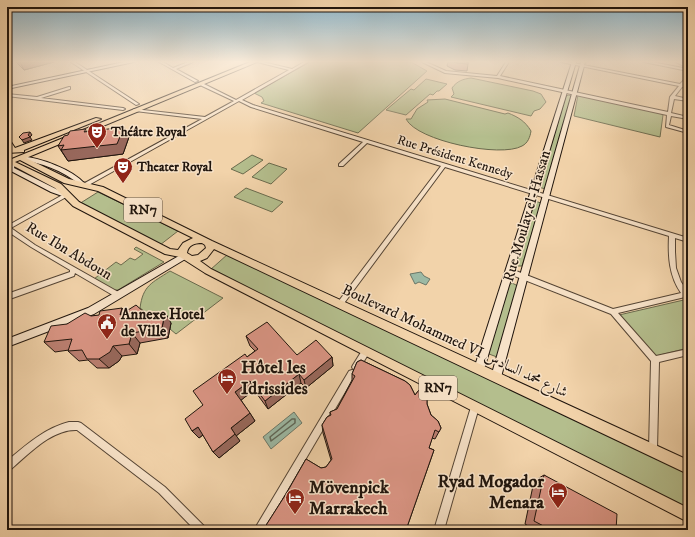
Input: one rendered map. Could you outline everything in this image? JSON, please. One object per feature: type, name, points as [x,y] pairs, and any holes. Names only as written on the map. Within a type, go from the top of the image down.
[{"type":"main road","points":[[10,163],[136,107],[186,87]]},
{"type":"main road","points":[[12,150],[48,140],[123,109],[136,107]]},
{"type":"main road","points":[[7,140],[12,150]]},
{"type":"main road","points":[[12,150],[22,152],[21,157]]},
{"type":"main road","name":"Boulevard Mohammed VI شارع محمد السادس","points":[[21,157],[67,181],[100,189],[206,242],[688,467]]},
{"type":"main road","name":"RN7","points":[[10,163],[58,186],[76,204],[160,248],[170,253],[185,256],[208,271],[688,515]]},
{"type":"main road","points":[[194,240],[206,242],[210,248],[205,255],[198,258],[185,256],[182,250],[187,244],[194,240]]},
{"type":"street","points":[[108,87],[136,107],[205,118]]},
{"type":"street","name":"Rue Président Kennedy","points":[[209,87],[237,101],[688,240]]},
{"type":"street","points":[[84,184],[262,87]]},
{"type":"street","points":[[548,87],[688,118]]},
{"type":"street","name":"Rue Moulay el-Hassan","points":[[479,369],[567,87]]},
{"type":"street","name":"Rue Moulay el-Hassan","points":[[496,377],[577,87]]},
{"type":"street","points":[[679,87],[672,97],[667,126],[688,132]]},
{"type":"street","points":[[36,99],[69,88]]},
{"type":"street","points":[[7,95],[123,109]]},
{"type":"street","points":[[672,97],[688,100]]},
{"type":"street","points":[[341,165],[366,141]]},
{"type":"street","points":[[340,304],[444,165]]},
{"type":"street","points":[[7,228],[66,195]]},
{"type":"street","name":"Rue Ibn Abdoun","points":[[7,228],[118,295]]},
{"type":"street","points":[[613,312],[687,295],[677,282],[673,269],[672,235]]},
{"type":"street","points":[[7,343],[85,313],[185,256]]},
{"type":"street","points":[[7,297],[72,274],[74,269]]},
{"type":"street","points":[[509,271],[613,312],[655,360],[653,450]]},
{"type":"street","points":[[259,530],[366,351]]},
{"type":"street","points":[[655,360],[688,352]]},
{"type":"street","points":[[439,530],[475,407]]},
{"type":"street","points":[[7,467],[53,431],[65,425],[78,426],[162,490],[202,530]]},
{"type":"green space","points":[[265,87],[409,87],[358,133],[261,103],[264,101],[262,97],[254,93]]},
{"type":"green space","points":[[417,87],[444,87],[433,95],[430,94],[406,115],[386,110],[411,89],[414,90]]},
{"type":"green space","points":[[514,87],[541,94],[546,102],[540,109],[534,111],[531,116],[451,97],[454,94],[452,88]]},
{"type":"green space","points":[[569,95],[572,97],[546,189],[538,187],[566,96]]},
{"type":"green space","points":[[578,95],[658,112],[663,115],[660,137],[574,116]]},
{"type":"green space","points":[[445,99],[505,114],[508,113],[515,116],[524,122],[531,131],[528,140],[522,146],[511,149],[479,149],[442,140],[426,134],[413,127],[406,119],[411,119],[417,109],[428,102],[427,100]]},
{"type":"green space","points":[[252,155],[263,160],[243,174],[231,169]]},
{"type":"green space","points":[[269,163],[287,169],[271,184],[252,177]]},
{"type":"green space","points":[[246,188],[283,202],[272,212],[234,197]]},
{"type":"green space","points":[[98,192],[178,231],[160,245],[79,204]]},
{"type":"green space","points":[[535,201],[541,203],[522,266],[518,266],[515,264]]},
{"type":"green space","points":[[136,247],[164,262],[118,290],[114,290],[94,279],[116,262],[121,265],[130,258],[135,260],[143,254],[134,249]]},
{"type":"green space","points":[[228,254],[688,473],[688,510],[210,270]]},
{"type":"green space","points":[[170,271],[223,298],[176,334],[170,329],[171,323],[161,323],[140,308],[143,294],[149,285]]},
{"type":"green space","points":[[512,283],[518,286],[497,357],[489,354],[488,350],[508,286]]},
{"type":"green space","points":[[688,299],[688,348],[656,356],[619,315]]},
{"type":"water","points":[[421,272],[424,276],[430,279],[426,285],[419,282],[415,284],[410,274]]},
{"type":"water","points":[[294,412],[302,423],[271,449],[263,437]]},
{"type":"building","points":[[124,127],[117,144],[61,150],[64,145],[58,146],[64,136],[68,135],[70,131],[86,129],[84,132]]},
{"type":"building","points":[[30,132],[28,135],[30,137],[22,140],[19,137],[23,133]]},
{"type":"building","points":[[136,305],[146,314],[165,312],[162,328],[132,333],[129,344],[113,346],[110,352],[99,359],[87,359],[82,350],[68,351],[72,339],[44,342],[51,326],[67,324],[85,313],[91,316],[99,315],[100,311],[122,308],[120,315]]},
{"type":"building","name":"Hôtel les Idrissides","points":[[267,322],[297,355],[316,340],[332,357],[304,380],[299,374],[265,401],[250,381],[235,392],[250,413],[231,428],[235,434],[213,452],[198,427],[192,431],[185,419],[203,405],[193,391],[245,354],[247,357],[258,349],[246,336]]},
{"type":"building","points":[[361,360],[405,381],[410,385],[415,395],[419,390],[423,390],[427,395],[427,404],[431,415],[438,421],[441,428],[439,432],[435,430],[429,448],[434,450],[406,530],[263,530],[306,459],[321,468],[326,467],[332,459],[322,425],[327,417],[331,415],[330,412],[337,409],[355,376],[352,374],[357,362]]},
{"type":"building","name":"Ryad Mogador Menara","points":[[544,475],[617,514],[616,530],[551,530],[534,521]]},
{"type":"place","name":"Théâtre Royal","points":[[97,149]]},
{"type":"place","name":"Theater Royal","points":[[123,184]]},
{"type":"place","name":"Annexe Hotel de Ville","points":[[107,340]]},
{"type":"place","name":"Hôtel les Idrissides","points":[[227,395]]},
{"type":"place","name":"Ryad Mogador Menara","points":[[558,509]]},
{"type":"place","name":"Mövenpick Marrakech","points":[[295,515]]}]
